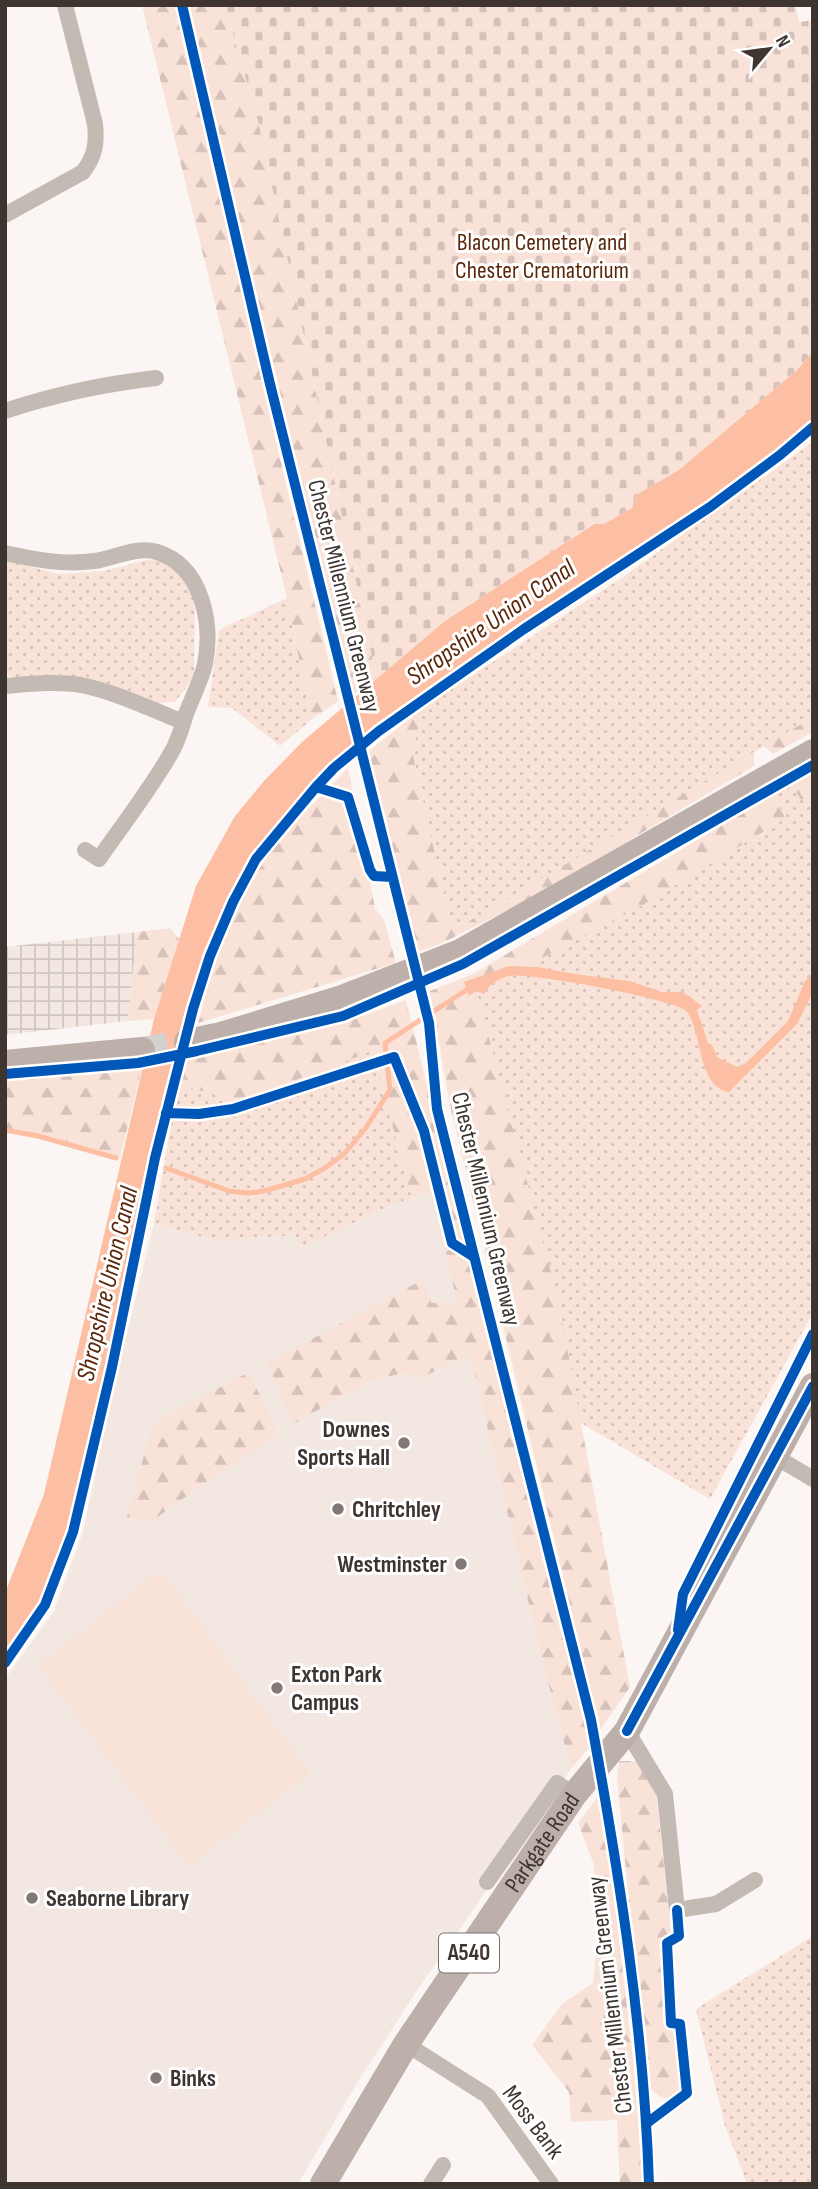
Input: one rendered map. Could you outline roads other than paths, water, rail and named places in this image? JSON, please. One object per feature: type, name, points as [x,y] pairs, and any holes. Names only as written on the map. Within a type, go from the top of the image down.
[{"type":"main road","points":[[187,1042],[221,1035],[339,999],[460,951],[813,751]]},
{"type":"main road","points":[[5,1063],[142,1049]]},
{"type":"main road","name":"Parkgate Road","points":[[323,2184],[406,2044],[575,1795],[627,1731],[813,1386]]},
{"type":"street","points":[[5,215],[83,173],[92,161],[97,144],[95,124],[65,5]]},
{"type":"street","points":[[5,411],[54,395],[156,378]]},
{"type":"street","points":[[5,553],[51,563],[96,561],[129,552],[154,551],[170,557],[185,568],[202,600],[206,630],[205,663],[172,752],[99,859],[85,850]]},
{"type":"street","points":[[5,686],[44,683],[80,685],[120,696],[183,722]]},
{"type":"street","points":[[776,1457],[813,1479]]},
{"type":"street","points":[[627,1731],[665,1794],[677,1910],[716,1904],[755,1880]]},
{"type":"street","points":[[487,1882],[557,1783],[575,1795]]},
{"type":"street","name":"Moss Bank","points":[[406,2044],[488,2095],[551,2184]]},
{"type":"water","name":"Shropshire Union Canal","points":[[813,352],[813,422],[806,430],[717,497],[519,627],[364,734],[333,762],[269,840],[223,910],[191,1010],[153,1166],[84,1485],[38,1609],[5,1657],[5,1593],[44,1494],[154,1019],[196,886],[235,816],[302,742],[445,621],[594,524],[604,524],[632,508],[636,495],[679,470],[796,371]]},
{"type":"water","points":[[509,966],[537,967],[629,981],[662,992],[683,992],[702,1006],[697,1010],[708,1043],[712,1045],[717,1057],[737,1067],[746,1063],[788,1021],[805,981],[813,974],[813,992],[797,1024],[729,1092],[719,1088],[711,1080],[691,1020],[686,1011],[677,1006],[600,987],[521,976],[505,977],[491,985],[484,994],[476,991],[469,996],[464,982]]},
{"type":"waterway","points":[[166,1168],[229,1191],[248,1193],[305,1179],[325,1168],[344,1154],[365,1129],[390,1090],[385,1043],[471,987]]},
{"type":"waterway","points":[[5,1130],[38,1136],[116,1158]]},
{"type":"tunnel","points":[[142,1050],[187,1042]]},
{"type":"place","name":"Downes Sports Hall","points":[[404,1443]]},
{"type":"place","name":"Chritchley","points":[[338,1509]]},
{"type":"place","name":"Westminster","points":[[461,1564]]},
{"type":"place","name":"Exton Park Campus","points":[[277,1688]]},
{"type":"place","name":"Seaborne Library","points":[[32,1898]]},
{"type":"place","name":"Binks","points":[[156,2078]]},
{"type":"park label","name":"Blacon Cemetery and Chester Crematorium","points":[[542,256]]}]
